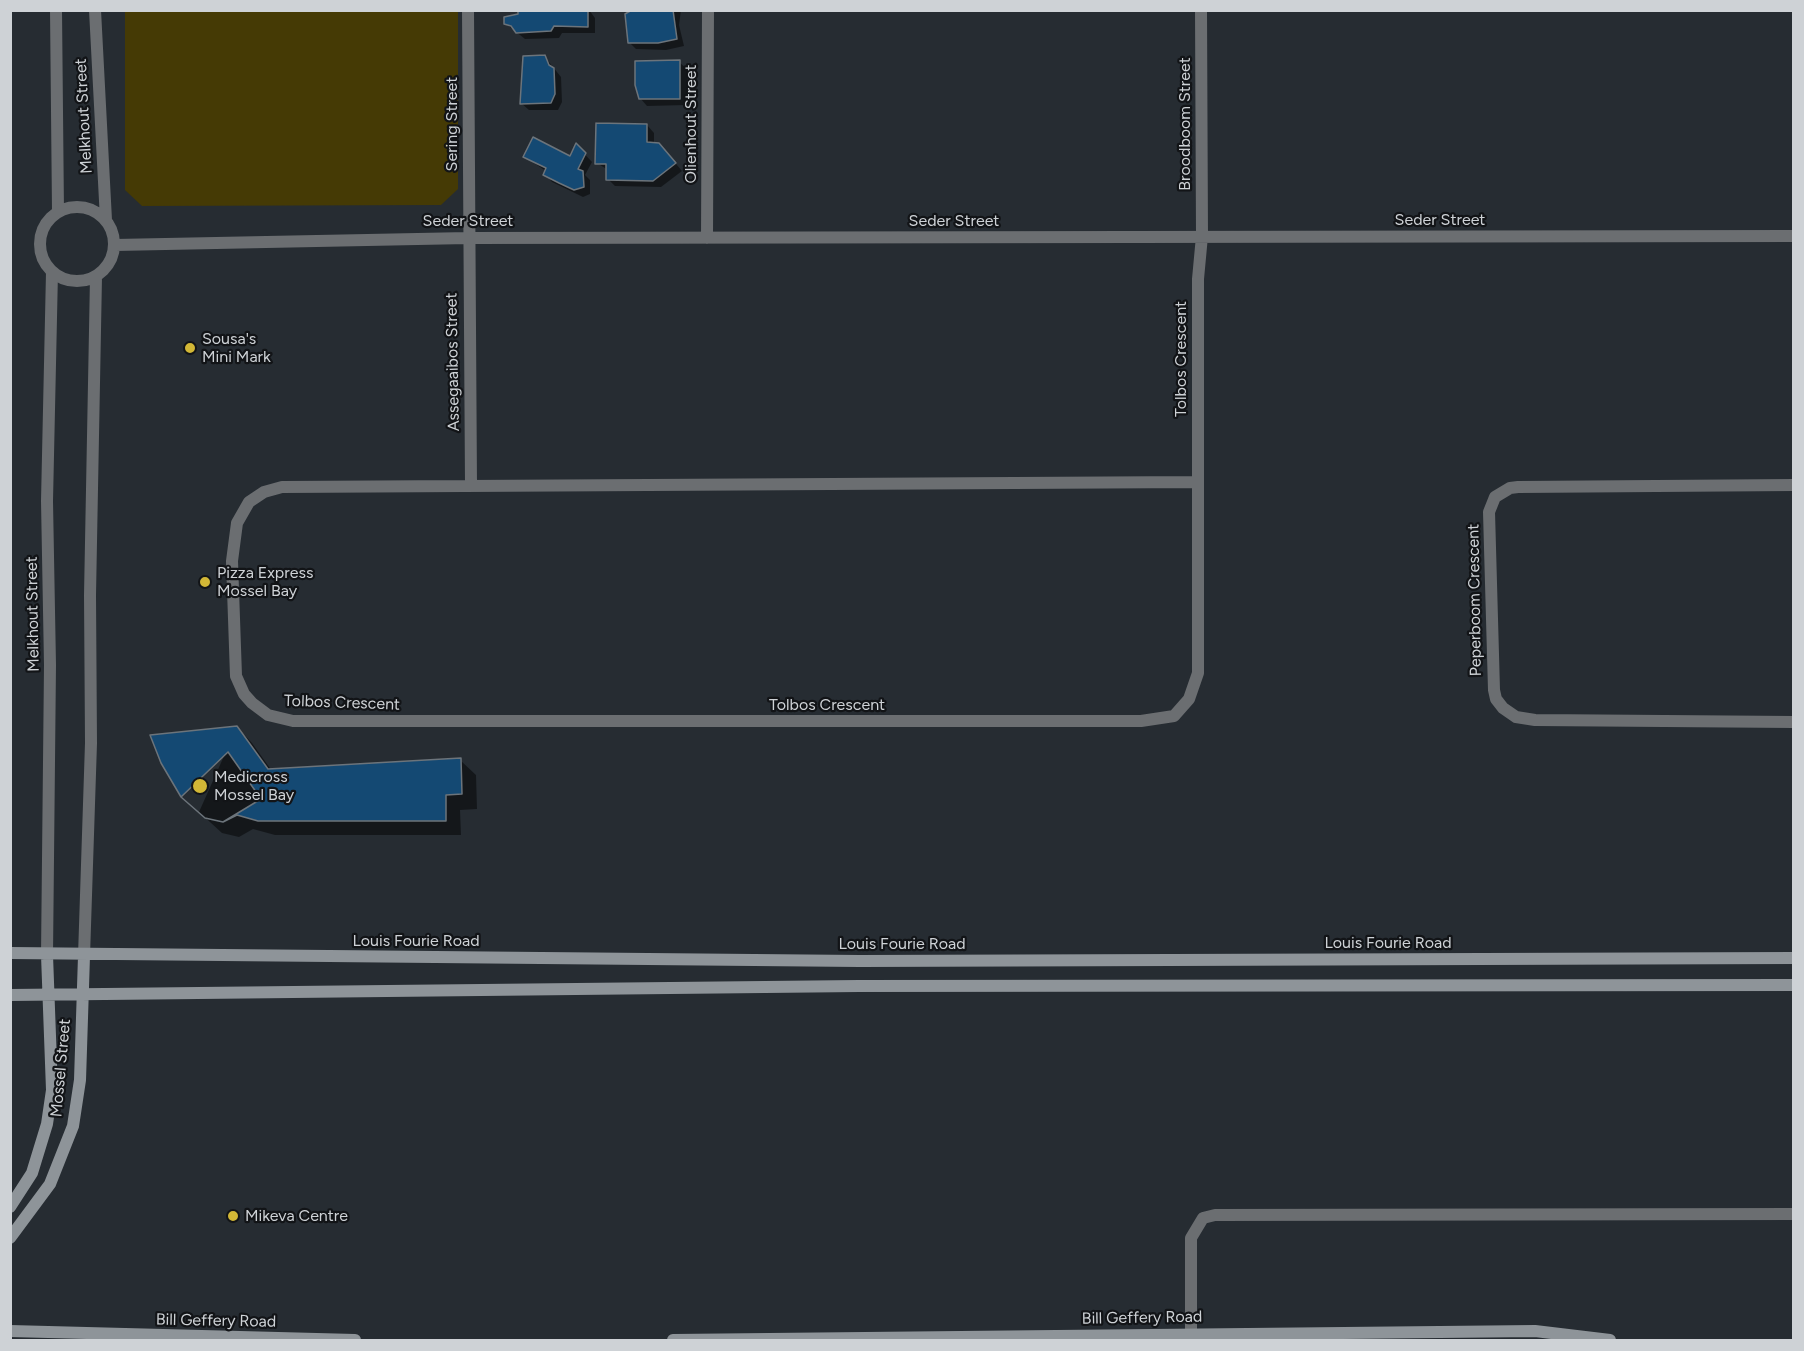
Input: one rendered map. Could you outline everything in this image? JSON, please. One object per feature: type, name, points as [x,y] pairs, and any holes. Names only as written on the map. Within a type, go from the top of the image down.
[{"type":"main road","name":"Louis Fourie Road","points":[[10,953],[84,956],[860,961],[1794,958]]},
{"type":"main road","name":"Mossel Street","points":[[10,1207],[32,1173],[47,1124],[52,1090],[47,955]]},
{"type":"main road","name":"Mossel Street","points":[[10,1238],[50,1184],[73,1126],[78,1102],[84,956]]},
{"type":"main road","points":[[10,995],[847,986],[1794,985]]},
{"type":"main road","name":"Bill Geffery Road","points":[[10,1330],[76,1334],[355,1341]]},
{"type":"main road","name":"Bill Geffery Road","points":[[673,1341],[1535,1331],[1610,1341]]},
{"type":"main road","name":"Bill Geffery Road","points":[[43,1341],[76,1334]]},
{"type":"street","name":"Melkhout Street","points":[[56,10],[58,212]]},
{"type":"street","name":"Melkhout Street","points":[[95,10],[106,220]]},
{"type":"street","name":"Sering Street","points":[[468,10],[468,238]]},
{"type":"street","name":"Olienhout Street","points":[[707,238],[708,10]]},
{"type":"street","name":"Broodboom Street","points":[[1201,10],[1202,236]]},
{"type":"street","points":[[71,208],[84,208],[96,212],[106,220],[115,244],[106,268],[96,277],[84,281],[71,281],[52,272],[42,257],[40,244],[42,232],[49,220],[58,212],[71,208]]},
{"type":"street","name":"Tolbos Crescent","points":[[1197,482],[282,487],[264,492],[249,502],[237,523],[232,561],[236,676],[244,694],[252,703],[268,715],[293,722],[1141,721],[1174,716],[1189,699],[1198,673],[1198,279],[1202,236]]},
{"type":"street","name":"Seder Street","points":[[115,244],[468,238],[1794,236]]},
{"type":"street","name":"Assegaaibos Street","points":[[468,238],[471,486]]},
{"type":"street","name":"Melkhout Street","points":[[47,955],[50,665],[47,501],[52,272]]},
{"type":"street","points":[[84,956],[91,742],[90,596],[96,277]]},
{"type":"street","name":"Peperboom Crescent","points":[[1794,485],[1518,487],[1510,488],[1495,497],[1490,512],[1494,690],[1496,699],[1503,708],[1516,717],[1536,720],[1794,722]]},
{"type":"street","points":[[1191,1334],[1191,1238],[1203,1218],[1215,1215],[1794,1214]]},
{"type":"shaded area","points":[[125,11],[458,11],[458,189],[441,205],[142,206],[125,190]]},
{"type":"building","points":[[518,10],[588,10],[588,27],[554,26],[551,31],[516,33],[511,26],[504,24],[504,17],[518,14]]},
{"type":"building","points":[[632,10],[673,10],[677,39],[658,43],[628,43],[625,14]]},
{"type":"building","points":[[545,55],[549,65],[554,68],[555,94],[551,103],[520,104],[523,56]]},
{"type":"building","points":[[680,60],[680,99],[639,99],[635,85],[635,61]]},
{"type":"building","points":[[596,123],[647,124],[647,142],[659,143],[676,163],[653,181],[606,180],[606,164],[595,164]]},
{"type":"building","points":[[533,137],[570,156],[576,143],[586,153],[578,169],[583,171],[584,187],[574,190],[559,183],[543,175],[546,168],[523,157]]},
{"type":"building","points":[[237,726],[268,769],[461,758],[462,794],[446,795],[446,821],[258,821],[237,815],[223,822],[205,818],[181,797],[161,763],[150,735]]},
{"type":"building","points":[[228,752],[261,799],[223,822],[205,818],[181,797]]},
{"type":"place","name":"Sousa's Mini Mark","points":[[190,348]]},
{"type":"place","name":"Pizza Express Mossel Bay","points":[[205,582]]},
{"type":"place","name":"Medicross Mossel Bay","points":[[200,786]]},
{"type":"place","name":"Mikeva Centre","points":[[233,1216]]}]
